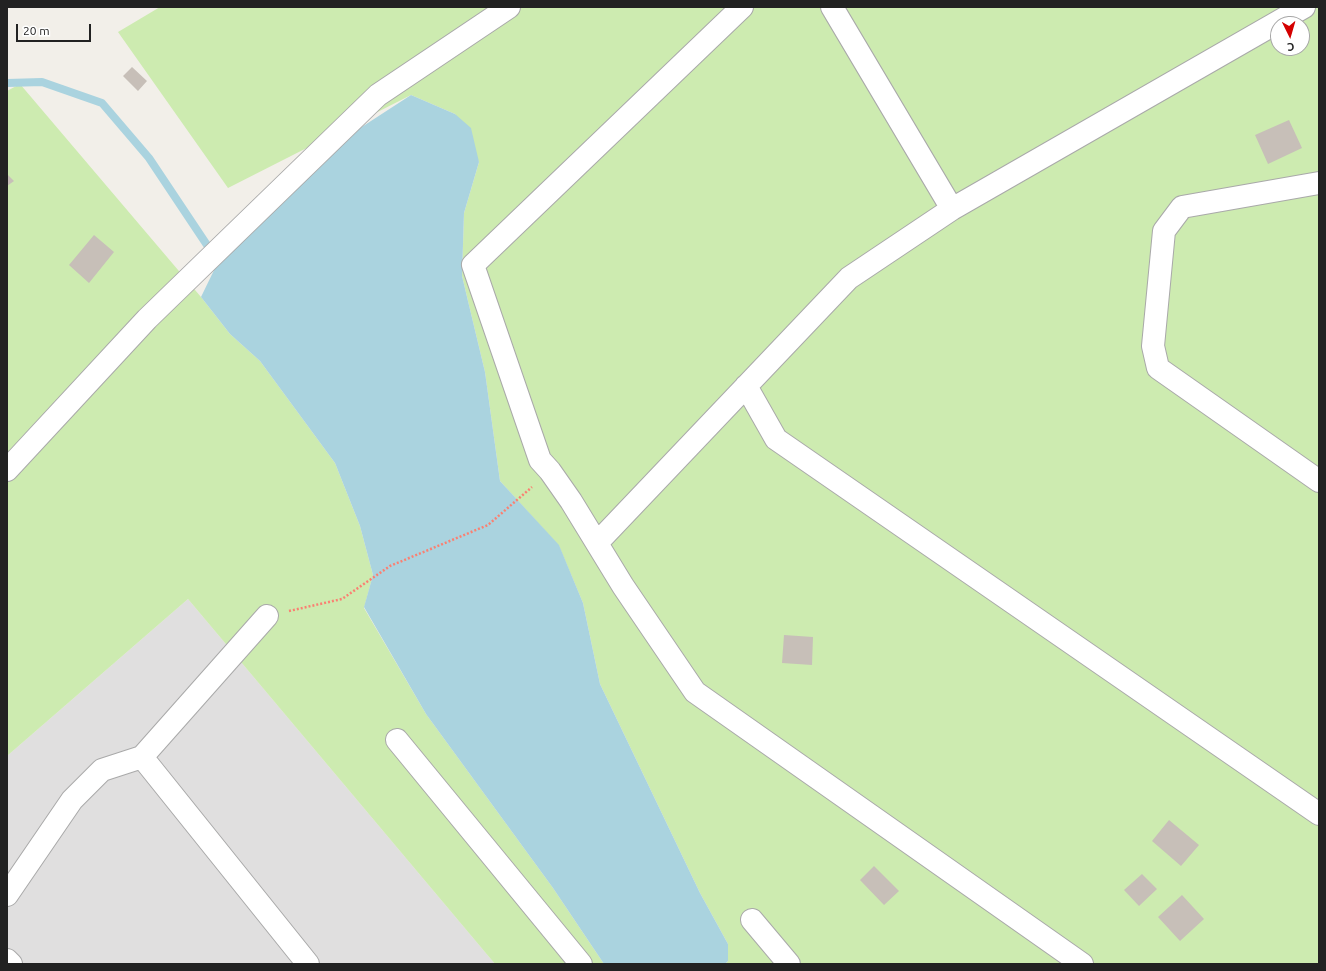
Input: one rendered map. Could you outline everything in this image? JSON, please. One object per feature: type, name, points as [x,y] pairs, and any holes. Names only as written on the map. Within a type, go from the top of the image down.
[{"type":"street","points":[[7,470],[147,319],[378,95],[509,7]]},
{"type":"street","points":[[742,7],[473,265],[540,460],[550,471],[623,586],[695,692],[1082,964]]},
{"type":"street","points":[[832,7],[952,209]]},
{"type":"street","points":[[597,543],[849,278],[952,209],[1304,7]]},
{"type":"street","points":[[1319,183],[1182,207],[1164,231],[1153,346],[1158,368],[1319,481]]},
{"type":"street","points":[[746,386],[776,439],[1319,814]]},
{"type":"street","points":[[7,895],[72,800],[102,770],[142,757],[267,616]]},
{"type":"street","points":[[397,740],[581,964]]},
{"type":"street","points":[[142,757],[308,964]]},
{"type":"street","points":[[752,920],[789,964]]},
{"type":"street","points":[[7,960],[11,964]]},
{"type":"path","points":[[267,616],[342,599],[390,566],[488,525],[550,471]]},
{"type":"shaded area","points":[[188,599],[495,964],[7,964],[7,756]]},
{"type":"green space","points":[[160,7],[1319,7],[1319,964],[725,964],[728,961],[728,944],[700,893],[600,684],[583,603],[559,546],[500,481],[485,372],[462,276],[464,213],[479,162],[455,114],[411,95],[228,188],[118,32]]},
{"type":"green space","points":[[20,84],[201,297],[230,334],[260,361],[335,463],[360,526],[373,575],[364,608],[426,714],[553,888],[604,964],[495,964],[188,599],[7,756],[7,91]]},
{"type":"water","points":[[411,95],[455,114],[471,128],[479,162],[464,213],[462,276],[485,372],[500,481],[559,545],[583,603],[600,684],[700,893],[728,944],[728,961],[725,964],[604,964],[553,888],[426,714],[364,607],[373,575],[360,526],[335,463],[260,361],[230,334],[201,297],[218,262],[354,132]]},
{"type":"building","points":[[132,67],[147,81],[138,91],[123,76]]},
{"type":"building","points":[[1289,120],[1302,148],[1268,164],[1255,135]]},
{"type":"building","points":[[7,174],[14,181],[7,186]]},
{"type":"building","points":[[94,235],[114,252],[89,283],[69,265]]},
{"type":"building","points":[[784,635],[813,637],[812,665],[782,663]]},
{"type":"building","points":[[1169,820],[1199,845],[1181,866],[1152,841]]},
{"type":"building","points":[[874,866],[899,891],[884,905],[860,880]]},
{"type":"building","points":[[1142,874],[1157,889],[1139,906],[1124,890]]},
{"type":"building","points":[[1182,895],[1204,919],[1180,941],[1158,917]]},
{"type":"waterway","points":[[7,83],[42,82],[102,103],[149,158],[213,254]]}]
